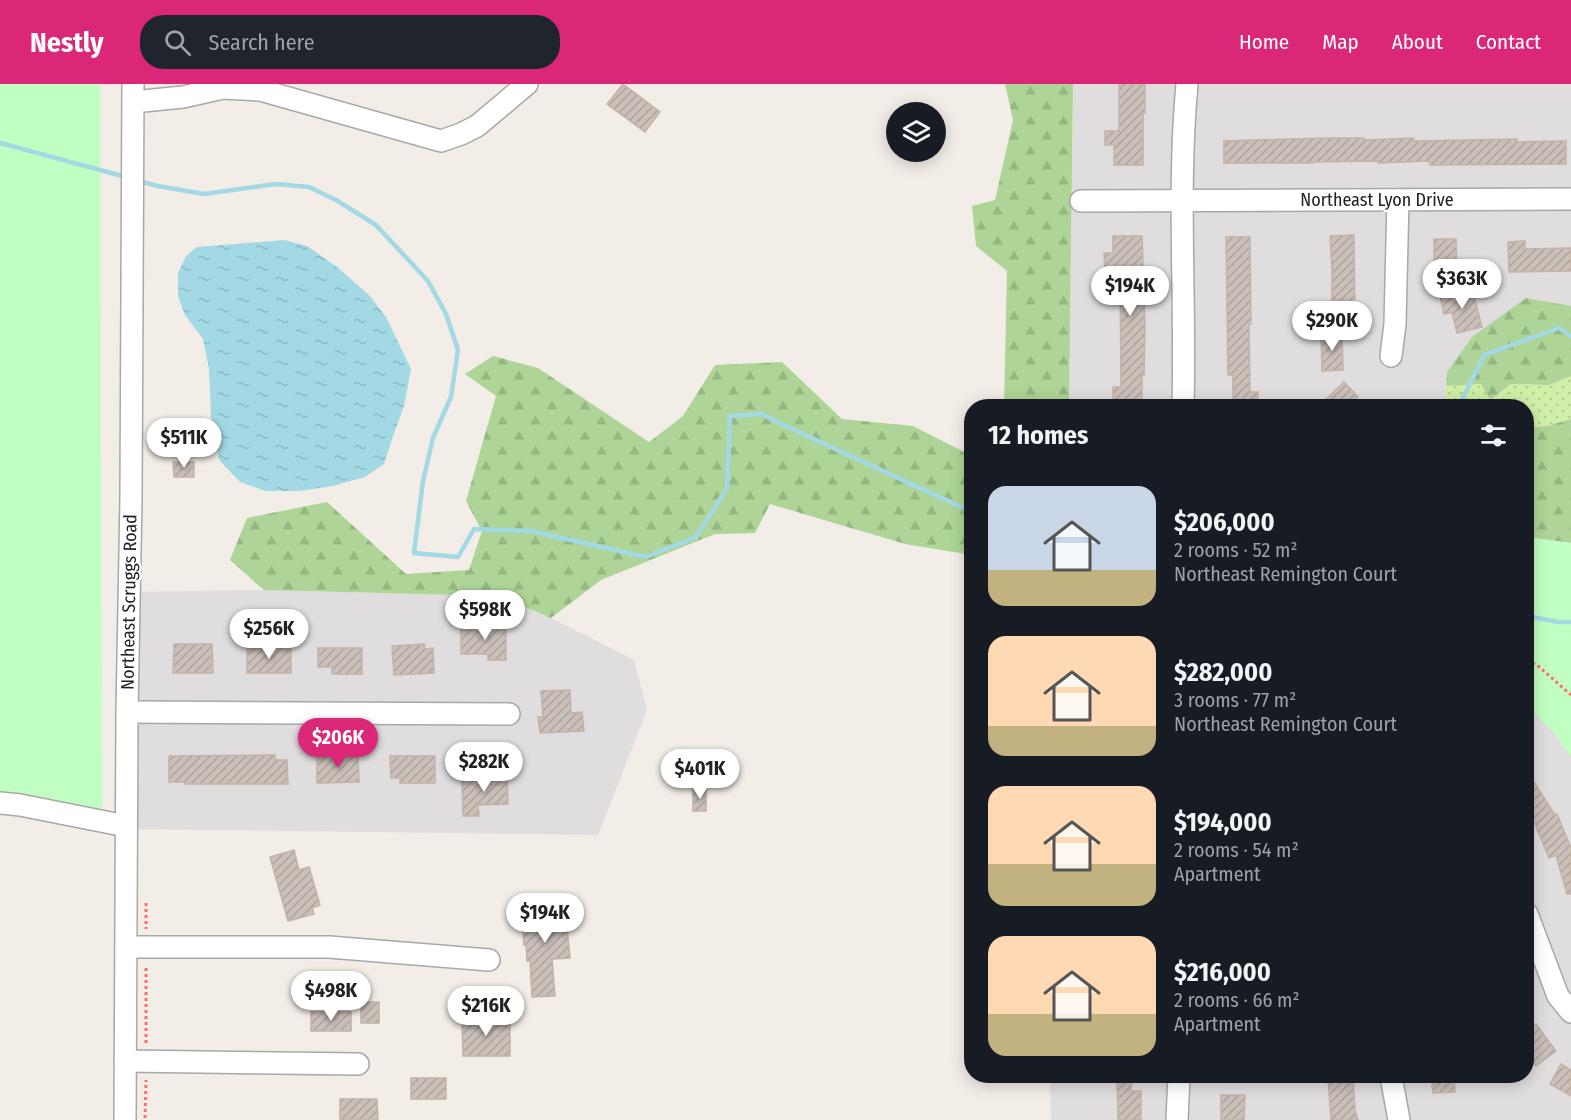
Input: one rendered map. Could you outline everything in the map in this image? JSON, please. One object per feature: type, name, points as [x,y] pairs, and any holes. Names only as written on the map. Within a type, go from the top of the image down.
[{"type":"street","points":[[133,93],[183,97],[223,88],[260,90],[441,141],[477,126],[527,84]]},
{"type":"street","points":[[1183,399],[1183,201],[1187,84]]},
{"type":"street","name":"Northeast Scruggs Road","points":[[125,1120],[133,93]]},
{"type":"street","name":"Northeast Lyon Drive","points":[[1081,201],[1571,199]]},
{"type":"street","points":[[1391,356],[1395,324],[1398,200]]},
{"type":"street","points":[[127,712],[509,714]]},
{"type":"street","points":[[0,803],[126,826]]},
{"type":"street","points":[[1534,945],[1558,996],[1571,1012]]},
{"type":"street","points":[[126,947],[329,947],[489,960]]},
{"type":"street","points":[[125,1061],[358,1064]]},
{"type":"street","points":[[1177,1120],[1179,1083]]},
{"type":"street","points":[[1393,1083],[1399,1120]]},
{"type":"path","points":[[1534,664],[1571,695]]},
{"type":"shaded area","points":[[1073,84],[1571,84],[1571,306],[1526,298],[1447,372],[1444,399],[1069,399]]},
{"type":"shaded area","points":[[264,590],[500,596],[551,618],[634,660],[647,710],[598,835],[129,829],[130,592]]},
{"type":"shaded area","points":[[1534,713],[1554,733],[1571,756],[1571,1120],[1051,1120],[1050,1083],[1534,1083]]},
{"type":"green space","points":[[0,84],[100,84],[102,805],[96,820],[0,803]]},
{"type":"green space","points":[[1005,84],[1073,84],[1069,399],[1004,399],[1007,271],[976,246],[972,206],[995,200],[1013,120]]},
{"type":"green space","points":[[1526,298],[1571,306],[1571,376],[1549,385],[1511,384],[1491,399],[1481,384],[1446,386],[1447,372],[1472,337]]},
{"type":"green space","points":[[493,356],[538,368],[649,442],[683,416],[715,365],[782,362],[842,419],[913,426],[964,452],[964,554],[905,544],[770,504],[755,533],[715,534],[601,580],[551,618],[500,596],[264,590],[230,560],[247,518],[327,502],[406,574],[469,570],[482,531],[466,501],[496,396],[465,374]]},
{"type":"green space","points":[[1571,376],[1571,419],[1534,427],[1534,399],[1491,399],[1511,384],[1549,385]]},
{"type":"green space","points":[[1481,384],[1489,399],[1444,399],[1446,386]]},
{"type":"green space","points":[[1571,419],[1571,543],[1534,538],[1534,427]]},
{"type":"green space","points":[[1534,538],[1571,543],[1571,756],[1554,733],[1534,713]]},
{"type":"water","points":[[284,240],[307,246],[337,267],[369,295],[386,317],[411,369],[404,406],[384,464],[365,477],[333,486],[299,491],[265,491],[240,482],[219,460],[211,417],[209,368],[203,339],[185,315],[178,296],[178,273],[186,256],[197,247]]},
{"type":"building","points":[[623,84],[660,112],[645,132],[607,104]]},
{"type":"building","points":[[1119,84],[1145,84],[1143,165],[1114,165],[1114,145],[1105,145],[1105,131],[1119,131]]},
{"type":"building","points":[[1364,138],[1364,140],[1414,138],[1414,141],[1517,139],[1517,142],[1566,141],[1566,164],[1430,165],[1429,161],[1224,163],[1224,141]]},
{"type":"building","points":[[1354,235],[1355,321],[1332,321],[1330,236]]},
{"type":"building","points":[[1113,236],[1142,236],[1145,324],[1142,399],[1113,399],[1113,387],[1121,387],[1120,271],[1105,271],[1104,253],[1113,253]]},
{"type":"building","points":[[1226,237],[1250,237],[1250,392],[1258,392],[1258,399],[1233,399],[1233,375],[1228,375]]},
{"type":"building","points":[[1434,239],[1456,239],[1457,273],[1434,273]]},
{"type":"building","points":[[1525,241],[1525,249],[1571,248],[1571,271],[1509,272],[1508,242]]},
{"type":"building","points":[[1472,288],[1482,327],[1457,333],[1452,312],[1444,314],[1440,296]]},
{"type":"building","points":[[1342,333],[1343,370],[1322,371],[1321,334]]},
{"type":"building","points":[[1344,382],[1358,397],[1356,399],[1326,399]]},
{"type":"building","points":[[173,462],[194,462],[194,477],[174,477]]},
{"type":"building","points":[[472,625],[506,625],[506,660],[488,660],[488,654],[461,654],[461,630],[472,630]]},
{"type":"building","points":[[174,644],[212,644],[213,673],[173,673]]},
{"type":"building","points":[[424,644],[425,649],[433,648],[434,673],[394,675],[392,646]]},
{"type":"building","points":[[247,648],[291,648],[291,673],[247,673]]},
{"type":"building","points":[[318,648],[362,648],[362,674],[332,674],[332,667],[318,667]]},
{"type":"building","points":[[570,690],[571,713],[582,712],[584,731],[540,733],[538,717],[543,717],[541,691]]},
{"type":"building","points":[[275,755],[275,760],[287,760],[288,784],[169,782],[169,756]]},
{"type":"building","points":[[317,756],[358,756],[359,782],[317,783]]},
{"type":"building","points":[[390,756],[435,756],[435,783],[400,783],[400,778],[391,778]]},
{"type":"building","points":[[487,773],[507,773],[508,804],[478,805],[479,816],[463,816],[462,779],[488,778]]},
{"type":"building","points":[[1534,782],[1555,815],[1557,814],[1571,848],[1571,894],[1567,894],[1556,855],[1549,858],[1535,824]]},
{"type":"building","points":[[693,788],[706,788],[706,811],[693,811]]},
{"type":"building","points":[[294,850],[299,870],[309,867],[320,905],[312,908],[314,914],[288,921],[270,857]]},
{"type":"building","points":[[565,904],[570,958],[552,959],[555,996],[532,997],[530,961],[527,961],[526,945],[524,945],[521,908]]},
{"type":"building","points":[[361,1002],[379,1002],[379,1023],[361,1023]]},
{"type":"building","points":[[311,1012],[351,1012],[351,1031],[311,1031]]},
{"type":"building","points":[[462,1019],[510,1019],[510,1056],[463,1056]]},
{"type":"building","points":[[1536,1024],[1556,1051],[1536,1066],[1534,1063],[1534,1026]]},
{"type":"building","points":[[1561,1064],[1571,1070],[1571,1096],[1550,1084]]},
{"type":"building","points":[[411,1078],[446,1078],[446,1099],[411,1099]]},
{"type":"building","points":[[1117,1083],[1132,1083],[1130,1091],[1141,1091],[1141,1120],[1118,1120]]},
{"type":"building","points":[[1328,1083],[1353,1083],[1355,1111],[1358,1120],[1331,1120]]},
{"type":"building","points":[[1432,1083],[1454,1083],[1455,1092],[1433,1093]]},
{"type":"building","points":[[1221,1095],[1245,1095],[1244,1120],[1221,1120]]},
{"type":"building","points":[[340,1099],[377,1099],[378,1120],[340,1120]]},
{"type":"waterway","points":[[0,143],[126,177]]},
{"type":"waterway","points":[[139,181],[204,194],[276,184],[309,187],[336,200],[376,225],[428,281],[446,314],[458,350],[451,397],[433,438],[423,481],[414,553],[458,557],[474,529],[531,531],[646,557],[696,537],[727,488],[730,416],[762,414],[964,508]]},
{"type":"waterway","points":[[1462,399],[1484,355],[1559,328],[1571,336]]},
{"type":"waterway","points":[[1534,617],[1571,622]]}]
